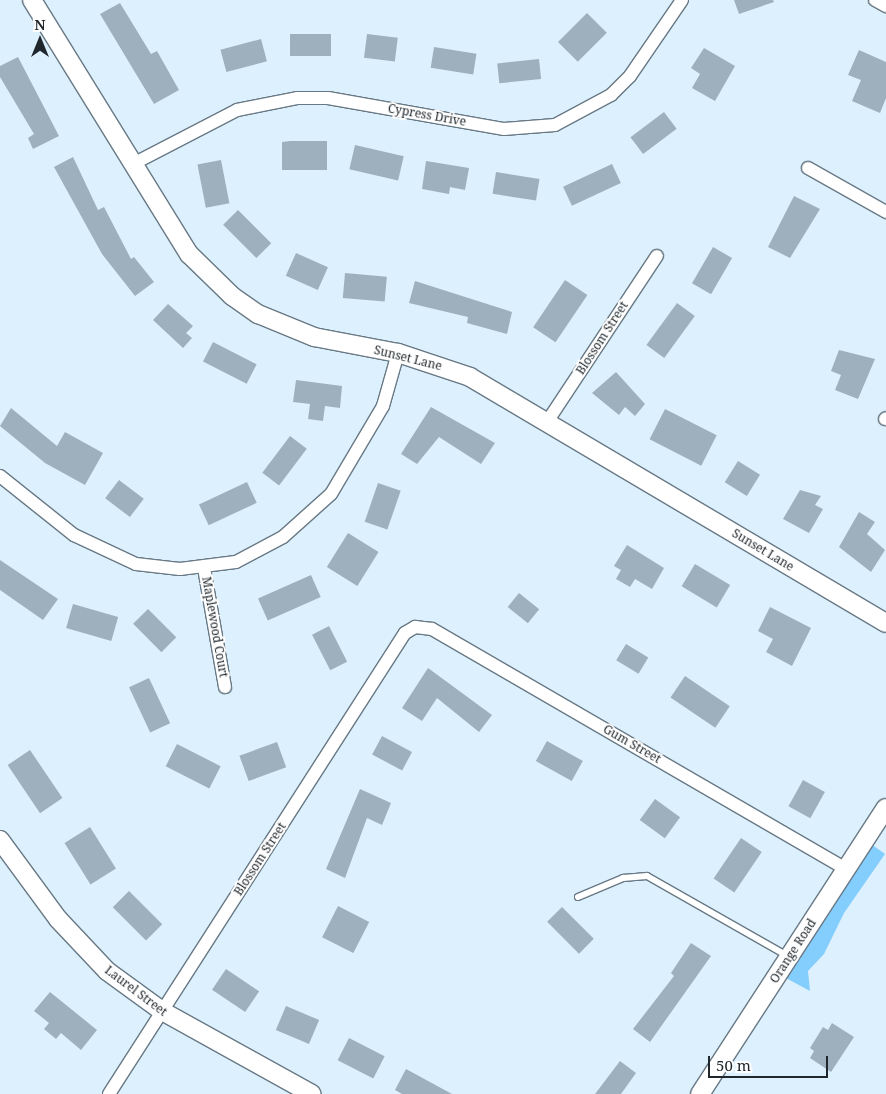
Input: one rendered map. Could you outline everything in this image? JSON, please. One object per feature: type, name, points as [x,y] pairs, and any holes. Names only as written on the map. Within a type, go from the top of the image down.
[{"type":"street","name":"Sunset Lane","points":[[32,0],[131,165],[189,254],[232,296],[258,314],[314,337],[398,353],[470,377],[886,623]]},
{"type":"street","name":"Cypress Drive","points":[[131,165],[230,113],[297,98],[328,98],[504,129],[554,125],[611,95],[682,0]]},
{"type":"street","points":[[875,0],[886,6]]},
{"type":"street","points":[[808,168],[886,212]]},
{"type":"street","name":"Blossom Street","points":[[547,422],[658,256]]},
{"type":"street","points":[[0,476],[40,511],[111,554],[152,567],[204,568],[236,562],[262,550],[306,519],[331,494],[383,406],[398,353]]},
{"type":"street","name":"Maplewood Court","points":[[204,568],[225,687]]},
{"type":"street","name":"Blossom Street","points":[[109,1094],[405,633],[414,627]]},
{"type":"street","name":"Gum Street","points":[[414,627],[432,629],[846,869]]},
{"type":"street","name":"Orange Road","points":[[700,1094],[886,808]]},
{"type":"street","name":"Laurel Street","points":[[0,840],[84,948],[162,1011],[312,1094]]},
{"type":"lane","points":[[578,897],[624,878],[647,876],[789,957]]},
{"type":"shaded area","points":[[871,844],[885,854],[844,913],[824,954],[808,971],[810,991],[784,977]]},
{"type":"building","points":[[734,0],[773,0],[774,2],[739,14]]},
{"type":"building","points":[[120,3],[151,54],[157,51],[179,90],[154,104],[100,14]]},
{"type":"building","points":[[587,13],[607,33],[578,62],[558,42]]},
{"type":"building","points":[[290,34],[331,34],[331,56],[290,56]]},
{"type":"building","points":[[367,34],[398,38],[395,62],[364,58]]},
{"type":"building","points":[[261,39],[267,61],[226,72],[220,50]]},
{"type":"building","points":[[434,47],[476,54],[473,74],[431,68]]},
{"type":"building","points":[[704,48],[735,66],[715,101],[692,88],[700,74],[691,68]]},
{"type":"building","points":[[859,50],[886,62],[886,98],[880,113],[852,101],[861,80],[848,75]]},
{"type":"building","points":[[18,57],[59,136],[33,149],[28,138],[34,134],[0,77],[0,66]]},
{"type":"building","points":[[539,59],[541,79],[499,83],[497,63]]},
{"type":"building","points":[[664,112],[677,129],[643,154],[630,137]]},
{"type":"building","points":[[327,141],[327,170],[282,170],[282,142]]},
{"type":"building","points":[[355,145],[404,156],[398,181],[349,169]]},
{"type":"building","points":[[73,157],[98,210],[104,207],[131,259],[134,257],[154,282],[135,296],[102,254],[54,167]]},
{"type":"building","points":[[221,160],[229,203],[206,208],[197,165]]},
{"type":"building","points":[[426,161],[469,168],[465,190],[450,187],[449,194],[422,189]]},
{"type":"building","points":[[612,164],[621,183],[572,206],[563,187]]},
{"type":"building","points":[[496,172],[539,179],[536,201],[493,194]]},
{"type":"building","points":[[794,196],[820,209],[790,258],[768,247]]},
{"type":"building","points":[[238,210],[271,243],[256,258],[223,225]]},
{"type":"building","points":[[713,247],[732,258],[711,294],[692,283]]},
{"type":"building","points":[[296,253],[328,267],[318,290],[286,276]]},
{"type":"building","points":[[345,273],[387,277],[385,302],[343,298]]},
{"type":"building","points":[[565,280],[587,295],[556,342],[533,327]]},
{"type":"building","points":[[415,281],[512,312],[507,334],[467,323],[468,317],[409,303]]},
{"type":"building","points":[[677,303],[695,316],[664,358],[646,345]]},
{"type":"building","points":[[168,304],[193,326],[186,333],[192,338],[183,348],[153,320]]},
{"type":"building","points":[[213,342],[257,364],[247,384],[203,362]]},
{"type":"building","points":[[839,350],[875,359],[858,399],[835,390],[841,375],[831,371]]},
{"type":"building","points":[[616,372],[645,404],[635,416],[625,407],[619,415],[592,393]]},
{"type":"building","points":[[296,380],[342,386],[340,408],[325,406],[323,421],[308,419],[310,404],[293,402]]},
{"type":"building","points":[[431,407],[495,443],[481,464],[439,437],[417,464],[401,454]]},
{"type":"building","points":[[11,408],[57,446],[65,432],[103,453],[85,485],[45,463],[0,426]]},
{"type":"building","points":[[665,409],[717,435],[701,466],[650,439]]},
{"type":"building","points":[[290,436],[307,449],[279,485],[262,473]]},
{"type":"building","points":[[738,461],[760,475],[747,496],[725,482]]},
{"type":"building","points":[[119,480],[144,499],[130,517],[105,498]]},
{"type":"building","points":[[247,482],[257,503],[209,525],[199,504]]},
{"type":"building","points":[[378,483],[401,491],[387,530],[365,522]]},
{"type":"building","points":[[800,490],[821,496],[815,505],[823,509],[809,533],[783,519]]},
{"type":"building","points":[[859,512],[875,522],[867,534],[885,550],[871,572],[839,547]]},
{"type":"building","points":[[348,533],[379,552],[357,586],[327,567]]},
{"type":"building","points":[[627,545],[664,568],[652,589],[635,579],[630,587],[616,579],[621,570],[614,566]]},
{"type":"building","points":[[0,560],[58,599],[43,620],[0,590]]},
{"type":"building","points":[[695,564],[730,585],[717,607],[682,586]]},
{"type":"building","points":[[311,575],[321,597],[268,621],[258,599]]},
{"type":"building","points":[[519,593],[539,609],[528,623],[508,607]]},
{"type":"building","points":[[73,604],[118,617],[111,641],[66,628]]},
{"type":"building","points":[[770,607],[811,628],[792,666],[766,652],[773,639],[758,631]]},
{"type":"building","points":[[148,609],[176,637],[161,652],[133,624]]},
{"type":"building","points":[[329,626],[347,662],[330,670],[312,635]]},
{"type":"building","points":[[626,644],[648,657],[639,674],[616,660]]},
{"type":"building","points":[[428,668],[492,715],[479,732],[437,698],[422,721],[402,708]]},
{"type":"building","points":[[685,676],[730,706],[715,728],[670,698]]},
{"type":"building","points":[[149,678],[170,723],[150,733],[129,687]]},
{"type":"building","points":[[382,736],[412,752],[402,771],[372,755]]},
{"type":"building","points":[[547,741],[583,761],[572,781],[536,761]]},
{"type":"building","points":[[277,742],[286,767],[249,781],[239,756]]},
{"type":"building","points":[[177,744],[221,766],[209,789],[166,766]]},
{"type":"building","points":[[30,750],[62,798],[40,813],[8,765]]},
{"type":"building","points":[[803,780],[825,792],[810,818],[788,806]]},
{"type":"building","points":[[360,789],[391,803],[382,825],[367,818],[345,878],[326,869]]},
{"type":"building","points":[[655,799],[680,817],[665,838],[640,820]]},
{"type":"building","points":[[90,827],[116,869],[91,884],[65,843]]},
{"type":"building","points":[[741,838],[762,852],[734,893],[714,879]]},
{"type":"building","points":[[129,891],[162,924],[146,940],[113,907]]},
{"type":"building","points":[[338,906],[369,922],[353,953],[322,937]]},
{"type":"building","points":[[562,907],[594,939],[579,954],[547,922]]},
{"type":"building","points":[[691,943],[711,956],[650,1042],[633,1029],[674,976],[671,973]]},
{"type":"building","points":[[226,969],[259,991],[245,1012],[212,990]]},
{"type":"building","points":[[50,992],[97,1030],[81,1050],[61,1033],[56,1039],[44,1029],[49,1023],[34,1011]]},
{"type":"building","points":[[286,1006],[319,1020],[309,1044],[276,1030]]},
{"type":"building","points":[[832,1023],[854,1037],[831,1072],[810,1058],[814,1051],[810,1048],[823,1027],[828,1030]]},
{"type":"building","points":[[349,1038],[385,1056],[373,1078],[338,1060]]},
{"type":"building","points":[[620,1061],[636,1073],[621,1094],[595,1094]]},
{"type":"building","points":[[406,1069],[452,1094],[402,1094],[395,1090]]}]
